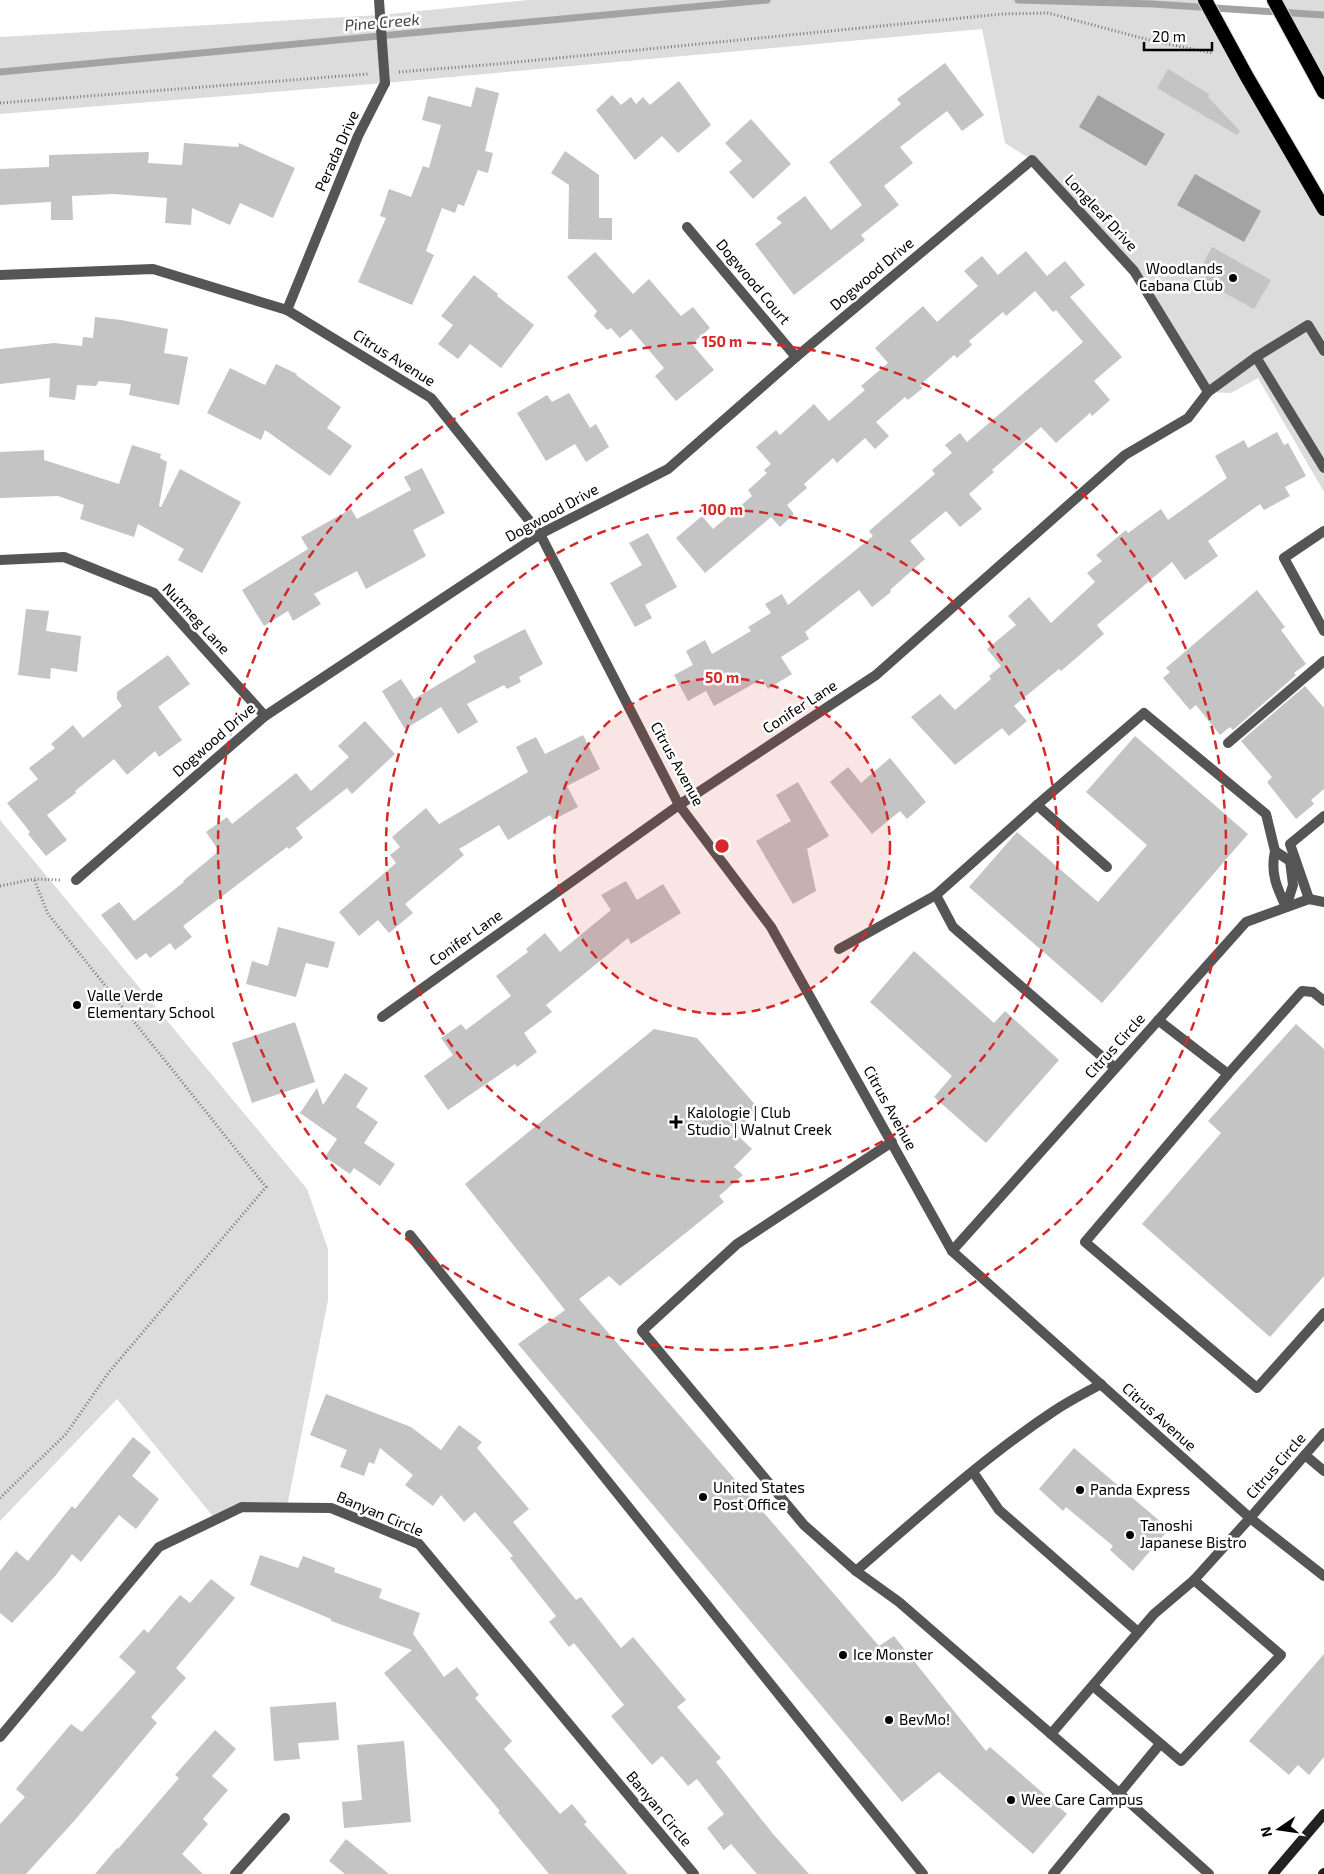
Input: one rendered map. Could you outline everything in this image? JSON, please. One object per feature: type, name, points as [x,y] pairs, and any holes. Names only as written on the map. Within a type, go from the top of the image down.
[{"type":"highway","points":[[1204,0],[1324,210]]},
{"type":"highway","points":[[1274,0],[1324,92]]},
{"type":"main road","points":[[1273,1874],[1324,1814]]},
{"type":"street","name":"Perada Drive","points":[[287,310],[358,136],[385,84],[379,0]]},
{"type":"street","name":"Dogwood Drive","points":[[76,880],[264,716],[540,534],[668,469],[796,357],[1032,160]]},
{"type":"street","name":"Longleaf Drive","points":[[1032,160],[1134,271],[1208,392]]},
{"type":"street","name":"Dogwood Court","points":[[686,227],[796,357]]},
{"type":"street","name":"Citrus Avenue","points":[[0,275],[153,268],[287,310],[431,398],[540,534],[679,805],[771,927],[952,1251],[1250,1518],[1324,1576]]},
{"type":"street","name":"Conifer Lane","points":[[382,1016],[679,805],[876,675],[1126,455],[1188,418],[1208,392],[1256,357],[1308,325],[1324,351]]},
{"type":"street","points":[[1256,357],[1324,468]]},
{"type":"street","points":[[1324,531],[1284,558],[1324,631]]},
{"type":"street","name":"Nutmeg Lane","points":[[0,560],[64,557],[154,593],[264,716]]},
{"type":"street","points":[[1228,743],[1324,661]]},
{"type":"street","points":[[839,949],[936,896],[1037,805],[1144,713],[1266,814],[1275,851],[1272,865],[1276,887],[1286,907]]},
{"type":"street","points":[[1037,805],[1106,866]]},
{"type":"street","points":[[1324,816],[1290,844],[1309,898],[1324,902]]},
{"type":"street","points":[[1275,851],[1290,862],[1293,885],[1286,907]]},
{"type":"street","points":[[936,896],[953,927],[1115,1068]]},
{"type":"street","name":"Citrus Circle","points":[[952,1251],[1246,922],[1309,898]]},
{"type":"street","points":[[1324,1001],[1313,992],[1302,991],[1228,1074],[1085,1242],[1257,1388],[1324,1313]]},
{"type":"street","points":[[1158,1020],[1228,1074]]},
{"type":"street","points":[[892,1142],[737,1244],[642,1331],[804,1525],[856,1571],[899,1602],[1119,1793],[1209,1874]]},
{"type":"street","points":[[410,1235],[923,1874]]},
{"type":"street","points":[[856,1571],[944,1494],[1055,1410],[1101,1384]]},
{"type":"street","name":"Citrus Circle","points":[[1051,1734],[1154,1614],[1194,1580],[1324,1433]]},
{"type":"street","points":[[1305,1455],[1324,1471]]},
{"type":"street","points":[[973,1472],[999,1510],[1138,1632]]},
{"type":"street","name":"Banyan Circle","points":[[0,1737],[159,1547],[242,1507],[331,1508],[419,1544],[694,1874]]},
{"type":"street","points":[[1093,1686],[1181,1761],[1281,1655],[1194,1580]]},
{"type":"street","points":[[1052,1874],[1160,1744]]},
{"type":"street","points":[[235,1874],[286,1818]]},
{"type":"path","points":[[397,72],[507,64],[1002,14],[1048,13],[1153,41],[1236,57]]},
{"type":"path","points":[[0,103],[378,74]]},
{"type":"path","points":[[0,1498],[66,1434],[109,1372],[266,1186],[48,914],[34,879]]},
{"type":"path","points":[[0,886],[34,879],[76,880]]},
{"type":"shaded area","points":[[528,0],[1205,0],[1324,209],[1324,492],[1258,378],[1231,393],[1208,392],[1134,271],[1032,160],[1005,143],[982,29],[385,83],[0,114],[0,37],[380,15]]},
{"type":"shaded area","points":[[1274,0],[1324,0],[1324,92]]},
{"type":"shaded area","points":[[1098,95],[1165,134],[1146,166],[1079,127]]},
{"type":"shaded area","points":[[1195,174],[1261,211],[1244,242],[1177,205]]},
{"type":"shaded area","name":"Valle Verde Elementary School","points":[[0,820],[307,1189],[328,1249],[328,1300],[287,1507],[242,1507],[216,1520],[117,1399],[0,1521]]},
{"type":"building","points":[[945,63],[984,115],[962,131],[947,111],[900,147],[913,163],[884,186],[899,205],[861,235],[865,240],[794,295],[755,244],[782,223],[776,218],[805,196],[831,230],[862,205],[829,162],[901,104],[897,99]]},
{"type":"building","points":[[1168,69],[1209,94],[1208,97],[1240,131],[1237,135],[1157,88]]},
{"type":"building","points":[[679,81],[711,125],[678,153],[662,136],[635,160],[596,110],[612,95],[621,105],[631,97],[636,104],[643,97],[650,105]]},
{"type":"building","points":[[476,87],[499,93],[485,151],[493,153],[488,173],[478,170],[464,206],[458,204],[455,213],[442,208],[426,251],[434,255],[412,305],[358,282],[386,218],[380,216],[389,189],[411,197],[423,166],[429,168],[441,125],[422,120],[428,96],[471,107]]},
{"type":"building","points":[[751,119],[791,164],[753,199],[729,172],[742,161],[725,143]]},
{"type":"building","points":[[184,143],[238,147],[239,143],[295,168],[273,218],[240,203],[230,225],[192,208],[191,225],[165,223],[167,198],[114,194],[72,196],[73,220],[51,220],[51,202],[0,205],[0,169],[49,167],[49,155],[149,152],[148,163],[182,165]]},
{"type":"building","points":[[565,151],[599,175],[599,218],[612,218],[612,240],[568,239],[569,185],[551,173]]},
{"type":"building","name":"Woodlands Cabana Club","points":[[1212,247],[1271,280],[1254,309],[1196,277]]},
{"type":"building","points":[[1026,251],[1047,276],[1065,261],[1085,285],[1070,297],[1122,357],[1094,381],[1110,400],[1092,416],[1090,413],[1056,443],[1041,427],[992,470],[994,472],[969,494],[982,509],[960,527],[946,511],[910,541],[925,559],[890,590],[891,592],[872,607],[859,590],[805,632],[809,639],[781,657],[792,674],[768,689],[762,679],[714,706],[706,691],[688,701],[674,675],[693,665],[686,651],[705,640],[712,654],[751,631],[748,627],[771,613],[765,604],[782,594],[788,605],[873,536],[869,531],[935,474],[932,470],[952,453],[945,445],[960,433],[967,442],[1083,342],[1056,310],[1053,312],[1035,291],[1006,316],[1003,312],[969,341],[972,345],[957,358],[954,355],[920,385],[923,388],[908,400],[905,397],[876,422],[889,436],[875,449],[865,438],[837,463],[833,458],[804,484],[807,488],[787,505],[794,514],[780,527],[771,517],[705,573],[676,538],[702,516],[713,529],[752,496],[748,490],[767,473],[764,470],[771,464],[756,447],[776,430],[780,435],[814,404],[829,421],[865,390],[861,386],[888,363],[875,348],[923,306],[937,322],[978,286],[964,271],[982,256],[998,275]]},
{"type":"building","points":[[595,252],[633,294],[649,279],[681,316],[693,307],[710,328],[692,344],[714,370],[676,401],[655,376],[664,368],[631,329],[620,338],[611,328],[607,330],[594,316],[597,311],[567,277]]},
{"type":"building","points":[[474,275],[534,325],[501,368],[470,344],[458,359],[438,344],[453,325],[441,316]]},
{"type":"building","points":[[95,317],[168,329],[164,353],[188,357],[179,405],[129,395],[131,384],[99,381],[96,386],[77,385],[75,400],[49,397],[50,378],[0,384],[0,349],[54,343],[82,346],[83,337],[93,338]]},
{"type":"building","points":[[276,364],[297,374],[341,407],[327,428],[352,446],[330,476],[265,430],[261,440],[207,413],[230,368],[265,385]]},
{"type":"building","points":[[569,393],[590,428],[596,424],[609,447],[586,462],[575,444],[546,461],[517,413],[547,395],[552,402]]},
{"type":"building","points":[[1277,432],[1284,445],[1288,443],[1306,476],[1285,487],[1290,496],[1264,510],[1260,504],[1208,541],[1218,556],[1185,580],[1172,562],[1097,625],[1104,634],[1061,671],[1059,669],[1014,706],[1027,721],[1009,736],[1002,728],[955,765],[911,717],[940,694],[955,710],[991,679],[989,676],[1001,666],[987,649],[1016,625],[1008,616],[1029,597],[1051,623],[1095,582],[1087,573],[1102,561],[1096,555],[1126,530],[1128,533],[1161,509],[1168,520],[1227,478],[1215,456],[1244,440],[1248,448]]},
{"type":"building","points":[[132,445],[161,454],[160,458],[167,462],[159,506],[161,507],[180,469],[241,502],[202,573],[178,560],[184,549],[138,524],[134,537],[80,519],[84,505],[58,496],[0,498],[0,452],[44,450],[44,460],[119,484]]},
{"type":"building","points":[[422,468],[445,513],[413,530],[426,556],[366,589],[357,571],[314,594],[321,604],[293,621],[288,611],[264,626],[242,590],[308,549],[301,537],[351,509],[357,519],[411,490],[404,477]]},
{"type":"building","points":[[648,533],[677,587],[645,605],[652,618],[635,627],[610,583],[642,565],[629,543]]},
{"type":"building","points":[[1257,590],[1285,627],[1281,630],[1306,664],[1233,730],[1230,727],[1220,735],[1196,705],[1190,710],[1163,678],[1170,672],[1166,668]]},
{"type":"building","points":[[26,609],[49,611],[46,631],[81,636],[77,672],[51,668],[50,679],[18,675]]},
{"type":"building","points":[[525,629],[543,664],[519,677],[521,682],[507,689],[504,685],[467,704],[478,722],[458,734],[441,707],[405,729],[382,691],[401,679],[414,699],[476,662],[473,656]]},
{"type":"building","points":[[168,655],[190,684],[158,707],[182,740],[159,757],[155,751],[127,775],[114,759],[75,791],[76,793],[47,815],[67,840],[46,856],[7,803],[38,779],[29,768],[55,748],[51,744],[73,725],[83,738],[122,706],[117,699],[117,692]]},
{"type":"building","points":[[1305,686],[1324,708],[1324,789],[1311,800],[1314,804],[1296,819],[1267,782],[1272,777],[1241,741]]},
{"type":"building","points":[[365,721],[395,754],[352,794],[347,788],[296,828],[303,838],[289,849],[287,847],[183,926],[192,937],[175,950],[170,943],[150,958],[146,953],[136,960],[101,915],[119,902],[134,921],[184,882],[219,851],[206,832],[227,817],[232,824],[296,773],[311,791],[349,757],[338,746]]},
{"type":"building","points":[[583,735],[600,769],[567,786],[578,807],[553,820],[550,815],[508,840],[499,825],[459,849],[464,855],[405,904],[413,913],[389,933],[378,920],[359,936],[339,912],[396,863],[390,855],[400,847],[392,837],[426,808],[439,824],[528,772],[516,747],[536,737],[545,754]]},
{"type":"building","points":[[1135,736],[1248,834],[1102,1003],[969,887],[1017,832],[1098,902],[1147,845],[1086,792]]},
{"type":"building","points":[[890,758],[926,802],[907,819],[900,811],[872,834],[830,782],[848,767],[861,783]]},
{"type":"building","points":[[798,782],[829,836],[807,849],[816,891],[793,904],[756,841],[791,821],[776,795]]},
{"type":"building","points":[[626,881],[637,900],[663,884],[681,913],[631,944],[628,938],[546,1005],[552,1012],[524,1033],[537,1052],[517,1067],[515,1064],[448,1110],[424,1076],[453,1055],[441,1038],[461,1024],[466,1030],[511,996],[496,976],[528,952],[526,949],[545,933],[560,952],[611,910],[601,895]]},
{"type":"building","points":[[278,927],[335,942],[328,968],[306,963],[296,997],[246,984],[252,961],[268,966]]},
{"type":"building","points":[[914,951],[994,1023],[1005,1011],[1059,1060],[986,1143],[934,1097],[952,1076],[870,1002]]},
{"type":"building","points":[[295,1022],[315,1082],[252,1103],[232,1043]]},
{"type":"building","points":[[1296,1024],[1324,1049],[1324,1276],[1270,1337],[1142,1224],[1221,1133],[1208,1121]]},
{"type":"building","points":[[654,1029],[697,1038],[758,1108],[735,1133],[752,1149],[734,1167],[743,1175],[719,1196],[724,1202],[620,1286],[609,1276],[579,1299],[879,1646],[894,1636],[986,1751],[990,1747],[1067,1814],[1033,1854],[939,1772],[902,1802],[518,1344],[565,1310],[465,1184]]},
{"type":"building","points":[[345,1073],[368,1088],[356,1107],[378,1122],[364,1143],[395,1164],[380,1186],[354,1168],[350,1174],[325,1157],[337,1139],[300,1113],[317,1088],[323,1105]]},
{"type":"building","points":[[326,1394],[411,1427],[441,1450],[459,1425],[482,1442],[477,1448],[529,1509],[513,1522],[576,1600],[581,1597],[621,1648],[633,1637],[686,1700],[677,1707],[721,1758],[716,1762],[773,1834],[809,1874],[757,1874],[731,1844],[724,1850],[707,1828],[724,1814],[697,1779],[688,1786],[662,1756],[652,1765],[611,1716],[624,1705],[574,1643],[569,1647],[549,1622],[556,1616],[510,1558],[513,1556],[475,1512],[464,1522],[441,1495],[433,1506],[405,1485],[413,1475],[380,1448],[374,1464],[369,1462],[364,1476],[340,1467],[347,1450],[310,1435]]},
{"type":"building","points":[[133,1437],[151,1452],[132,1476],[159,1499],[136,1529],[119,1515],[81,1562],[72,1554],[56,1575],[12,1623],[0,1613],[0,1571],[16,1551],[28,1561],[72,1506],[75,1509]]},
{"type":"building","points":[[1074,1448],[1169,1529],[1133,1571],[1110,1550],[1113,1546],[1066,1507],[1063,1511],[1039,1489]]},
{"type":"building","points":[[260,1555],[298,1568],[303,1556],[335,1568],[334,1572],[382,1589],[379,1598],[420,1613],[413,1634],[444,1677],[457,1667],[479,1695],[475,1698],[512,1741],[504,1749],[560,1814],[572,1804],[587,1822],[584,1824],[628,1874],[549,1874],[498,1812],[500,1811],[384,1673],[412,1650],[331,1621],[331,1619],[250,1585]]},
{"type":"building","points":[[211,1579],[235,1598],[176,1668],[186,1678],[151,1717],[157,1723],[75,1820],[26,1874],[0,1874],[0,1824],[25,1797],[16,1789],[71,1724],[82,1732],[136,1672],[119,1657],[144,1629],[148,1633],[180,1595],[190,1603]]},
{"type":"building","points":[[1324,1654],[1324,1757],[1309,1775],[1298,1765],[1289,1775],[1249,1741]]},
{"type":"building","points":[[336,1702],[339,1740],[298,1743],[300,1759],[274,1761],[270,1707]]},
{"type":"building","points":[[215,1730],[236,1749],[212,1776],[228,1790],[203,1819],[208,1824],[182,1854],[203,1874],[95,1874],[179,1778],[175,1775]]},
{"type":"building","points":[[404,1741],[411,1822],[344,1828],[342,1802],[362,1800],[357,1745]]},
{"type":"building","points":[[346,1839],[389,1874],[345,1874],[329,1861]]},
{"type":"waterway","name":"Pine Creek","points":[[0,72],[767,0]]},
{"type":"waterway","name":"Pine Creek","points":[[1018,0],[1153,4],[1324,15]]},
{"type":"place","name":"Woodlands Cabana Club","points":[[1233,278]]},
{"type":"place","name":"Valle Verde Elementary School","points":[[77,1005]]},
{"type":"place","name":"Kalologie | Club Studio | Walnut Creek","points":[[676,1122]]},
{"type":"place","name":"Panda Express","points":[[1080,1490]]},
{"type":"place","name":"United States Post Office","points":[[703,1497]]},
{"type":"place","name":"Tanoshi Japanese Bistro","points":[[1130,1535]]},
{"type":"place","name":"Ice Monster","points":[[843,1655]]},
{"type":"place","name":"BevMo!","points":[[889,1720]]},
{"type":"place","name":"Wee Care Campus","points":[[1011,1800]]}]
